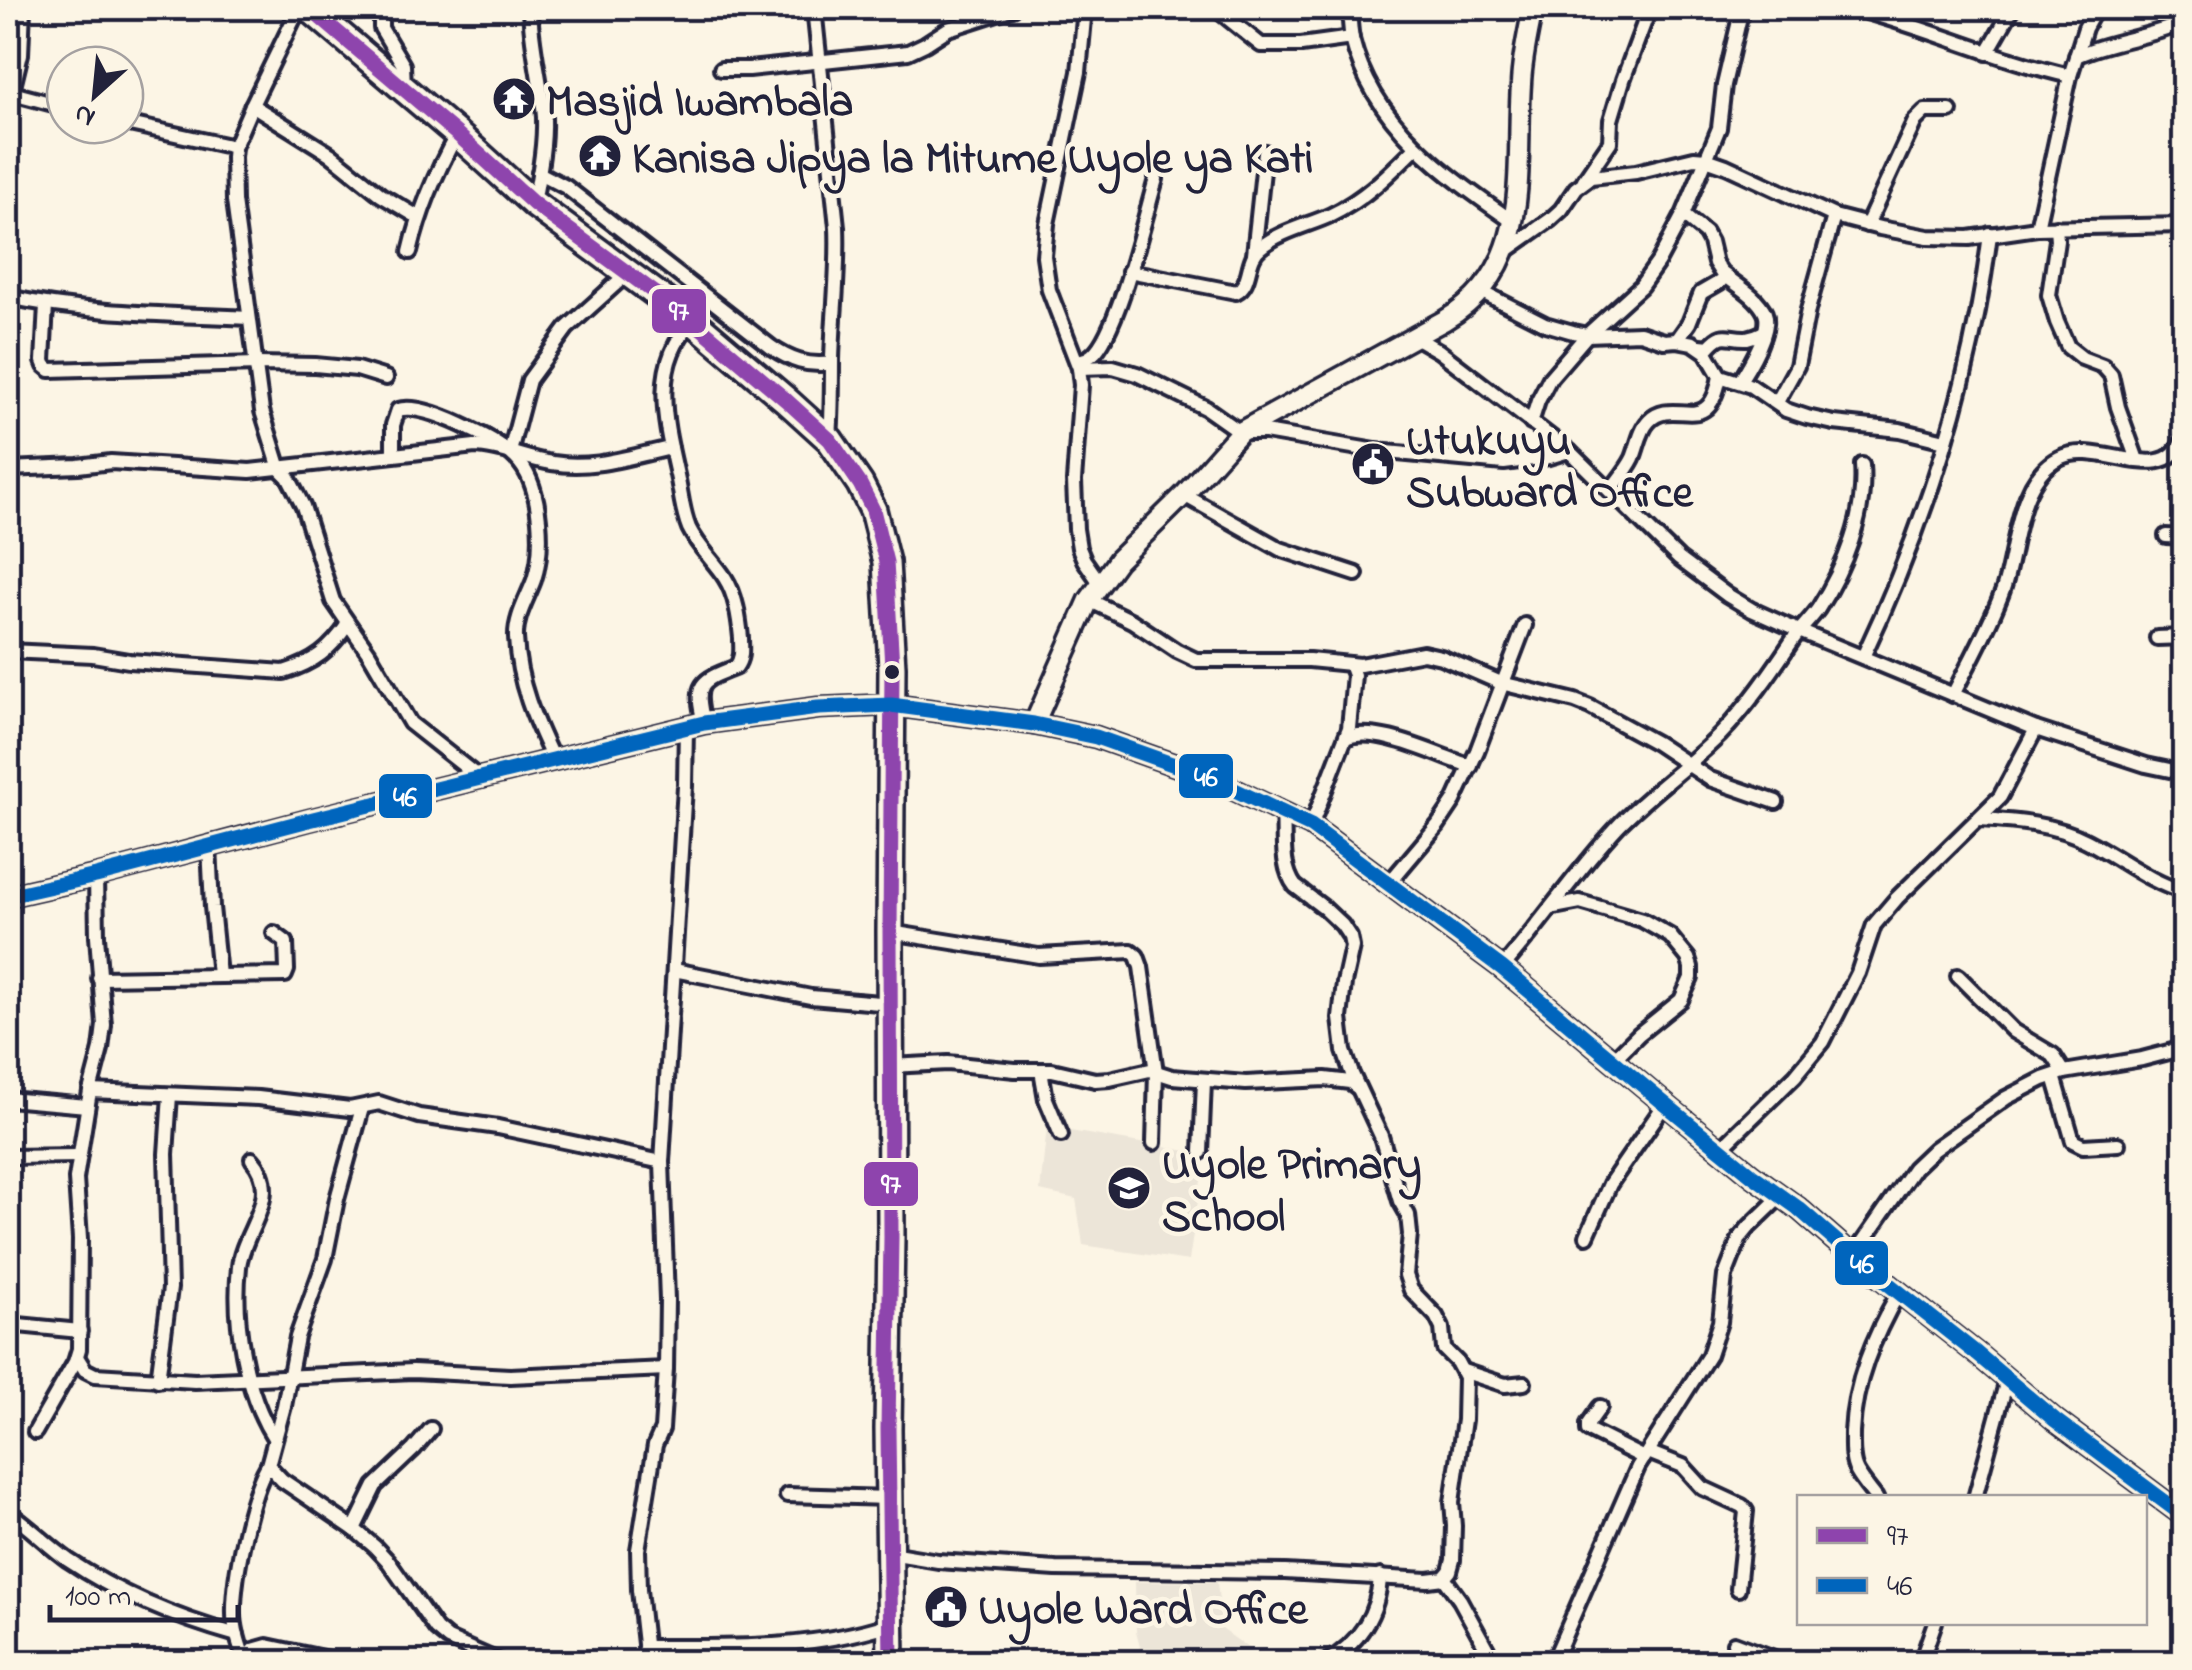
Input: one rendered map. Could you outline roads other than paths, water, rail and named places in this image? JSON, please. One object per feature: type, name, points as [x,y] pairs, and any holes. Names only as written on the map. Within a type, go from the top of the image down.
[{"type":"highway","points":[[309,8],[534,204],[693,321],[786,400],[830,440],[873,510],[882,538],[892,624],[892,1662]]},
{"type":"street","points":[[8,108],[21,54],[23,8]]},
{"type":"street","points":[[299,8],[234,146],[233,186],[262,411],[280,469],[303,506],[329,592],[348,624],[410,722],[482,780]]},
{"type":"street","points":[[381,8],[381,28],[403,65],[404,89]]},
{"type":"street","points":[[530,8],[530,34],[544,114],[534,204]]},
{"type":"street","points":[[814,8],[838,256],[830,440]]},
{"type":"street","points":[[721,69],[908,52],[948,29],[1012,8]]},
{"type":"street","points":[[1085,8],[1079,72],[1044,241],[1049,290],[1078,364],[1081,385],[1074,481],[1079,548],[1100,583]]},
{"type":"street","points":[[1215,8],[1261,45],[1352,38]]},
{"type":"street","points":[[1349,8],[1352,38],[1375,95],[1390,120],[1416,148],[1515,223]]},
{"type":"street","points":[[1034,724],[1100,583],[1240,432],[1460,311],[1482,292],[1506,251],[1515,223],[1521,78],[1532,8]]},
{"type":"street","points":[[1531,422],[1550,378],[1587,334],[1641,286],[1683,215],[1719,128],[1724,85],[1742,8]]},
{"type":"street","points":[[1852,8],[1887,13],[2016,63],[2070,76]]},
{"type":"street","points":[[1987,53],[2012,8]]},
{"type":"street","points":[[2037,228],[2070,76],[2085,28],[2096,8]]},
{"type":"street","points":[[1506,251],[1550,220],[1610,142],[1622,80],[1646,18]]},
{"type":"street","points":[[2076,56],[2184,22]]},
{"type":"street","points":[[12,93],[45,102]]},
{"type":"street","points":[[252,105],[330,154],[381,195],[418,217]]},
{"type":"street","points":[[1867,225],[1915,121],[1925,111],[1950,111]]},
{"type":"street","points":[[145,127],[234,146]]},
{"type":"street","points":[[410,252],[418,217],[457,134]]},
{"type":"street","points":[[1254,254],[1272,239],[1358,199],[1416,148]]},
{"type":"street","points":[[1130,271],[1236,292],[1244,288],[1254,254],[1265,152]]},
{"type":"street","points":[[1582,182],[1686,158],[1706,159],[1834,216],[1928,237],[1969,238],[2037,228],[2184,224]]},
{"type":"street","points":[[539,173],[566,187],[770,347],[798,362],[832,362]]},
{"type":"street","points":[[1078,364],[1100,346],[1118,307],[1156,179]]},
{"type":"street","points":[[1683,215],[1705,232],[1714,264],[1765,312],[1764,332],[1740,381]]},
{"type":"street","points":[[1776,402],[1797,366],[1834,216]]},
{"type":"street","points":[[2056,228],[2049,295],[2056,322],[2068,347],[2112,375],[2118,407],[2137,460]]},
{"type":"street","points":[[1864,657],[1926,502],[1945,441],[1990,234]]},
{"type":"street","points":[[510,452],[526,385],[536,369],[580,315],[629,272]]},
{"type":"street","points":[[1677,340],[1701,293],[1720,282],[1723,274]]},
{"type":"street","points":[[1482,292],[1554,328],[1587,334],[1640,333],[1664,341],[1709,347],[1724,335],[1747,338],[1764,332]]},
{"type":"street","points":[[8,296],[103,311],[248,318]]},
{"type":"street","points":[[46,305],[43,362],[50,370],[257,364],[357,369],[386,378]]},
{"type":"street","points":[[647,1662],[638,1550],[655,1445],[662,1429],[666,1370],[662,1162],[686,786],[700,686],[710,676],[736,667],[742,656],[729,585],[684,514],[664,402],[668,362],[678,338],[693,321]]},
{"type":"street","points":[[1415,337],[1439,350],[1569,451],[1679,558],[1752,610],[2036,729],[2184,773]]},
{"type":"street","points":[[1700,346],[1720,376],[1740,381],[1786,410],[1821,422],[1882,427],[1945,441]]},
{"type":"street","points":[[1078,364],[1137,374],[1206,408],[1240,432],[1265,432],[1362,450],[1504,463],[1569,451]]},
{"type":"street","points":[[1610,491],[1632,458],[1649,421],[1668,412],[1689,414],[1704,410],[1714,398],[1720,376]]},
{"type":"street","points":[[392,455],[394,418],[403,408],[452,420],[492,439],[510,452],[526,472],[533,488],[540,554],[516,631],[520,675],[531,711],[554,761]]},
{"type":"street","points":[[1953,695],[2002,591],[2026,499],[2052,463],[2068,455],[2101,455],[2156,464],[2176,453],[2184,437]]},
{"type":"street","points":[[8,469],[111,462],[231,470],[280,469],[474,446],[492,446],[556,464],[598,465],[671,448]]},
{"type":"street","points":[[1502,968],[1622,822],[1733,722],[1817,610],[1852,536],[1860,510],[1862,465]]},
{"type":"street","points":[[1184,496],[1280,549],[1356,574]]},
{"type":"street","points":[[2166,536],[2184,538]]},
{"type":"street","points":[[1090,600],[1196,660],[1368,664],[1423,654],[1454,662],[1501,683],[1590,707],[1720,784],[1776,802]]},
{"type":"street","points":[[8,651],[284,672],[328,650],[348,624]]},
{"type":"street","points":[[1388,883],[1446,813],[1471,766],[1525,625]]},
{"type":"street","points":[[2157,638],[2184,637]]},
{"type":"street","points":[[1311,826],[1350,722],[1354,675],[1350,664]]},
{"type":"street","points":[[8,896],[695,725],[818,708],[891,705],[1034,724],[1096,737],[1203,774],[1311,826],[1502,968],[2055,1420],[2184,1516]]},
{"type":"street","points":[[1720,1150],[1795,1076],[1823,1042],[1884,911],[1979,819],[2006,787],[2036,729]]},
{"type":"street","points":[[1346,738],[1359,734],[1376,736],[1471,766]]},
{"type":"street","points":[[890,1553],[938,1562],[1056,1569],[1413,1580],[1444,1578],[1450,1571],[1452,1502],[1466,1387],[1463,1372],[1444,1348],[1436,1316],[1411,1290],[1406,1274],[1408,1215],[1400,1201],[1381,1136],[1347,1062],[1340,1018],[1352,947],[1350,937],[1342,924],[1290,879],[1283,812]]},
{"type":"street","points":[[1979,819],[2029,824],[2084,838],[2146,876],[2184,892]]},
{"type":"street","points":[[209,846],[219,976]]},
{"type":"street","points":[[35,1432],[78,1357],[80,1239],[76,1179],[104,1016],[96,876]]},
{"type":"street","points":[[1550,909],[1580,902],[1642,920],[1670,936],[1688,958],[1691,978],[1682,1000],[1614,1059]]},
{"type":"street","points":[[890,932],[1038,956],[1131,950],[1141,967],[1156,1072],[1154,1144]]},
{"type":"street","points":[[100,978],[285,975],[286,942],[274,933]]},
{"type":"street","points":[[674,970],[811,996],[891,1004]]},
{"type":"street","points":[[1958,976],[2012,1031],[2053,1055],[2073,1141],[2083,1146],[2118,1144]]},
{"type":"street","points":[[1852,1256],[1901,1184],[1934,1149],[2006,1098],[2059,1074],[2184,1048]]},
{"type":"street","points":[[891,1066],[948,1064],[1041,1070],[1095,1080],[1145,1070],[1172,1078],[1204,1080],[1325,1079],[1350,1082],[1360,1089]]},
{"type":"street","points":[[1041,1070],[1046,1099],[1061,1135]]},
{"type":"street","points":[[1201,1152],[1204,1080]]},
{"type":"street","points":[[90,1091],[258,1098],[335,1108],[362,1108],[378,1102],[419,1116],[498,1127],[662,1162]]},
{"type":"street","points":[[158,1380],[170,1288],[166,1154],[170,1095]]},
{"type":"street","points":[[8,1099],[87,1106]]},
{"type":"street","points":[[1587,1236],[1610,1184],[1665,1104]]},
{"type":"street","points":[[245,1662],[234,1616],[252,1502],[268,1465],[297,1337],[325,1259],[362,1108]]},
{"type":"street","points":[[8,1157],[78,1156]]},
{"type":"street","points":[[252,1159],[261,1169],[264,1189],[258,1217],[239,1261],[236,1302],[248,1380],[274,1438]]},
{"type":"street","points":[[1553,1662],[1622,1502],[1646,1455],[1709,1355],[1720,1322],[1726,1276],[1740,1238],[1781,1196]]},
{"type":"street","points":[[1874,1495],[1856,1470],[1852,1451],[1854,1413],[1872,1346],[1899,1292]]},
{"type":"street","points":[[8,1324],[80,1331]]},
{"type":"street","points":[[78,1357],[84,1370],[94,1375],[158,1380],[248,1380],[426,1371],[510,1376],[666,1370]]},
{"type":"street","points":[[1463,1372],[1504,1385],[1524,1383]]},
{"type":"street","points":[[1976,1495],[2006,1380]]},
{"type":"street","points":[[1600,1407],[1588,1430],[1683,1466],[1703,1488],[1746,1511],[1738,1590]]},
{"type":"street","points":[[354,1529],[375,1486],[431,1429]]},
{"type":"street","points":[[268,1465],[282,1480],[354,1529],[388,1561],[436,1629],[448,1639],[500,1662]]},
{"type":"street","points":[[787,1495],[889,1498]]},
{"type":"street","points":[[8,1512],[46,1545],[143,1604],[236,1635]]},
{"type":"street","points":[[1326,1662],[1343,1651],[1370,1618],[1380,1594],[1380,1576]]},
{"type":"street","points":[[1444,1578],[1494,1662]]},
{"type":"street","points":[[646,1647],[778,1646],[830,1639],[890,1624]]},
{"type":"street","points":[[1922,1662],[1934,1625]]},
{"type":"street","points":[[1734,1643],[1786,1662]]},
{"type":"street","points":[[245,1662],[252,1650],[267,1646],[342,1662]]},
{"type":"place","name":"Masjid Iwambala","points":[[514,99]]},
{"type":"place","name":"Kanisa Jipya la Mitume Uyole ya Kati","points":[[600,156]]},
{"type":"place","name":"Utukuyu Subward Office","points":[[1373,464]]},
{"type":"place","name":"Uyole Primary School","points":[[1129,1188]]},
{"type":"place","name":"Uyole Ward Office","points":[[946,1607]]}]
